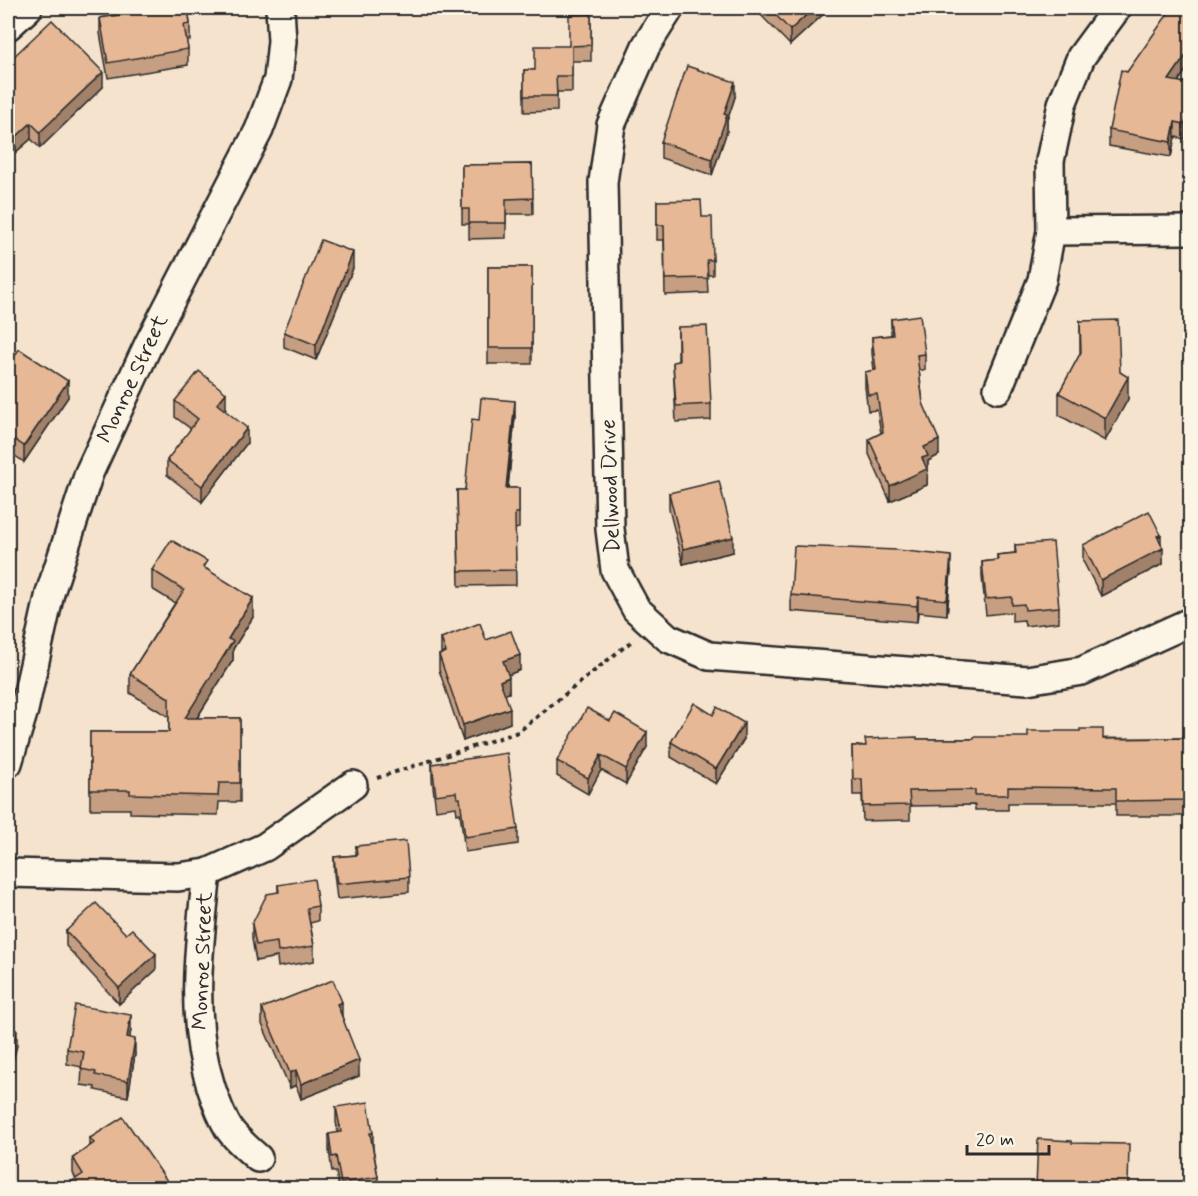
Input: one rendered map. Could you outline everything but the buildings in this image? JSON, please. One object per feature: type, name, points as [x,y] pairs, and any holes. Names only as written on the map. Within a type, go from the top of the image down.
[{"type":"street","points":[[8,26],[28,8]]},
{"type":"street","name":"Monroe Street","points":[[8,763],[24,710],[50,593],[89,473],[149,343],[259,130],[278,79],[282,41],[280,8]]},
{"type":"street","name":"Dellwood Drive","points":[[669,8],[646,46],[611,124],[603,182],[610,529],[615,570],[636,609],[668,638],[709,656],[1027,680],[1082,671],[1191,622]]},
{"type":"street","points":[[998,389],[1042,280],[1051,231],[1050,161],[1062,104],[1081,57],[1117,8]]},
{"type":"street","points":[[1051,231],[1191,230]]},
{"type":"street","points":[[207,873],[265,848],[353,785]]},
{"type":"street","name":"Monroe Street","points":[[8,873],[178,877],[207,873],[199,956],[200,1044],[218,1107],[234,1135],[258,1158]]},
{"type":"path","points":[[353,785],[518,732],[652,624]]}]
